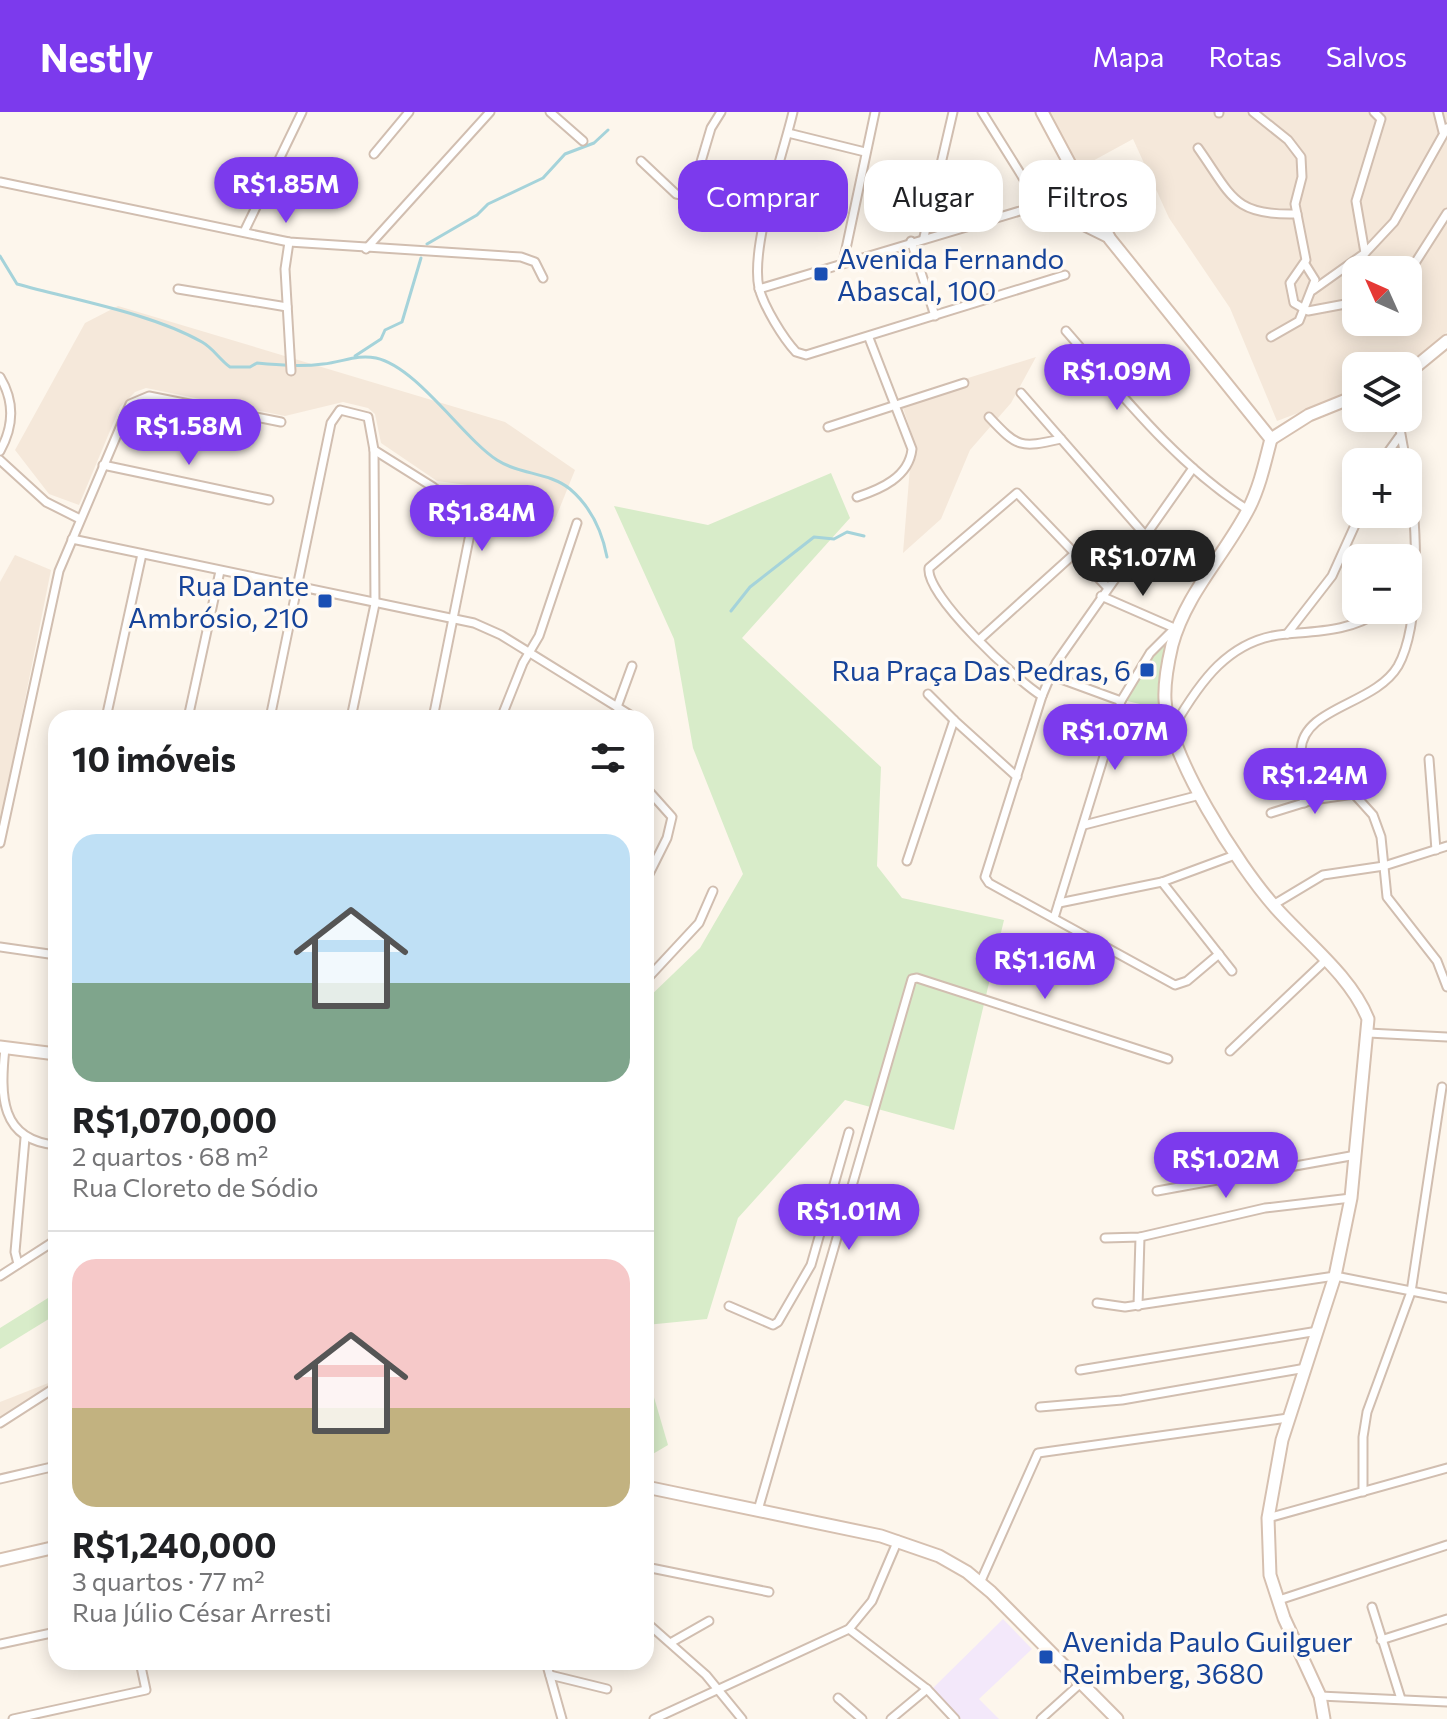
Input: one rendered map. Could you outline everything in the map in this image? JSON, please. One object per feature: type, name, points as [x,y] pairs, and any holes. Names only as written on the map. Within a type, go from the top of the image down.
[{"type":"main road","points":[[1042,112],[1065,160]]},
{"type":"main road","points":[[1102,232],[1215,374],[1270,435]]},
{"type":"main road","points":[[1422,362],[1447,341]]},
{"type":"main road","points":[[1270,435],[1342,403]]},
{"type":"main road","points":[[1270,435],[1248,510],[1177,625],[1165,701],[1200,795],[1235,855],[1273,905],[1364,1009],[1368,1033],[1351,1198],[1335,1276],[1288,1418],[1268,1518],[1270,1575],[1320,1696],[1324,1719]]},
{"type":"main road","points":[[3,1048],[48,1053]]},
{"type":"main road","points":[[654,1489],[898,1540],[939,1556],[980,1583],[1117,1719]]},
{"type":"main road","points":[[0,1560],[48,1549]]},
{"type":"street","points":[[244,232],[302,112]]},
{"type":"street","points":[[374,154],[409,112]]},
{"type":"street","points":[[366,249],[490,112]]},
{"type":"street","points":[[550,112],[583,141]]},
{"type":"street","points":[[641,161],[676,194],[692,192],[711,128],[721,112]]},
{"type":"street","points":[[793,112],[759,255],[759,289],[792,347],[801,354],[869,338],[1065,275]]},
{"type":"street","points":[[843,263],[875,112]]},
{"type":"street","points":[[924,237],[953,112]]},
{"type":"street","points":[[982,112],[1019,171]]},
{"type":"street","points":[[1253,112],[1288,140],[1301,157],[1297,214],[1305,264],[1315,280],[1313,290],[1301,309],[1299,321],[1292,328],[1271,337]]},
{"type":"street","points":[[1365,253],[1356,201],[1381,119],[1374,112]]},
{"type":"street","points":[[1313,290],[1365,253],[1394,222],[1445,130],[1438,112]]},
{"type":"street","points":[[788,133],[865,152]]},
{"type":"street","points":[[1198,148],[1230,194],[1245,206],[1263,215],[1297,214]]},
{"type":"street","points":[[0,182],[289,242],[521,257],[535,262],[543,278]]},
{"type":"street","points":[[759,289],[1019,211]]},
{"type":"street","points":[[1420,256],[1447,213]]},
{"type":"street","points":[[1439,227],[1447,234]]},
{"type":"street","points":[[911,241],[935,316]]},
{"type":"street","points":[[289,242],[285,269],[291,371]]},
{"type":"street","points":[[1305,264],[1293,278],[1290,289],[1294,303],[1301,309],[1319,310],[1342,305]]},
{"type":"street","points":[[178,289],[287,307]]},
{"type":"street","points":[[1066,331],[1193,468],[1248,510]]},
{"type":"street","points":[[857,497],[884,487],[911,458],[912,449],[898,406],[869,338]]},
{"type":"street","points":[[0,377],[8,392],[12,421],[0,451]]},
{"type":"street","points":[[828,427],[964,383]]},
{"type":"street","points":[[1021,393],[1145,535]]},
{"type":"street","points":[[0,843],[55,588],[126,409],[141,397],[281,422]]},
{"type":"street","points":[[272,710],[331,423],[337,412],[348,410],[368,417],[374,450],[375,604],[353,710]]},
{"type":"street","points":[[989,417],[1015,444],[1031,446],[1061,439]]},
{"type":"street","points":[[1399,432],[1402,448]]},
{"type":"street","points":[[1391,448],[1399,437]]},
{"type":"street","points":[[374,450],[472,517],[435,710]]},
{"type":"street","points":[[0,460],[46,502],[80,519]]},
{"type":"street","points":[[103,465],[269,500]]},
{"type":"street","points":[[1193,468],[1107,587],[1050,675],[985,870],[986,880],[1175,985],[1183,984],[1219,954]]},
{"type":"street","points":[[1042,696],[980,639],[934,589],[928,572],[962,537],[1017,493],[1107,587]]},
{"type":"street","points":[[504,710],[539,636],[577,523]]},
{"type":"street","points":[[1287,634],[1332,576],[1354,528]]},
{"type":"street","points":[[72,539],[453,619],[491,630],[622,710]]},
{"type":"street","points":[[108,710],[142,554]]},
{"type":"street","points":[[980,639],[1074,554]]},
{"type":"street","points":[[190,710],[220,571]]},
{"type":"street","points":[[1054,918],[1121,701],[1150,653],[1177,625],[1101,596]]},
{"type":"street","points":[[1173,728],[1196,687],[1220,662],[1242,648],[1287,634],[1332,632],[1350,624]]},
{"type":"street","points":[[1304,803],[1298,774],[1308,726],[1369,695],[1398,665],[1410,624]]},
{"type":"street","points":[[617,707],[632,666]]},
{"type":"street","points":[[1050,675],[1121,701]]},
{"type":"street","points":[[928,694],[1017,777]]},
{"type":"street","points":[[907,861],[954,720]]},
{"type":"street","points":[[1301,750],[1366,805],[1379,827],[1389,901],[1426,945],[1447,987]]},
{"type":"street","points":[[1429,759],[1436,850]]},
{"type":"street","points":[[1271,813],[1354,794]]},
{"type":"street","points":[[1084,825],[1200,795]]},
{"type":"street","points":[[654,797],[672,817],[667,838],[654,864]]},
{"type":"street","points":[[1273,905],[1323,875],[1384,866],[1447,846]]},
{"type":"street","points":[[1059,903],[1162,882],[1235,855]]},
{"type":"street","points":[[1162,882],[1232,971]]},
{"type":"street","points":[[654,971],[699,923],[713,891]]},
{"type":"street","points":[[0,947],[48,951]]},
{"type":"street","points":[[1230,1051],[1325,961]]},
{"type":"street","points":[[758,1510],[908,988],[915,978],[983,996],[1168,1059]]},
{"type":"street","points":[[1368,1033],[1447,1037]]},
{"type":"street","points":[[3,1048],[1,1103],[25,1138],[16,1240],[18,1264]]},
{"type":"street","points":[[1363,1492],[1363,1437],[1367,1412],[1411,1292],[1442,1087]]},
{"type":"street","points":[[729,1306],[773,1325],[811,1263],[849,1132]]},
{"type":"street","points":[[25,1138],[48,1143]]},
{"type":"street","points":[[1157,1191],[1356,1155]]},
{"type":"street","points":[[1105,1238],[1140,1237],[1265,1208],[1351,1198]]},
{"type":"street","points":[[1138,1306],[1140,1237]]},
{"type":"street","points":[[0,1276],[48,1245]]},
{"type":"street","points":[[811,1263],[828,1269]]},
{"type":"street","points":[[1097,1303],[1138,1306],[1246,1286],[1335,1276],[1447,1298]]},
{"type":"street","points":[[1080,1370],[1318,1331]]},
{"type":"street","points":[[1040,1407],[1122,1400],[1306,1368]]},
{"type":"street","points":[[0,1423],[48,1392]]},
{"type":"street","points":[[980,1583],[1038,1453],[1288,1418]]},
{"type":"street","points":[[0,1479],[48,1468]]},
{"type":"street","points":[[1268,1518],[1447,1468]]},
{"type":"street","points":[[660,1717],[718,1687],[849,1629],[872,1601],[898,1540]]},
{"type":"street","points":[[1279,1600],[1447,1545]]},
{"type":"street","points":[[654,1569],[769,1592]]},
{"type":"street","points":[[1372,1607],[1401,1699]]},
{"type":"street","points":[[1381,1640],[1447,1619]]},
{"type":"street","points":[[672,1642],[709,1621]]},
{"type":"street","points":[[654,1628],[718,1687],[742,1719]]},
{"type":"street","points":[[849,1629],[927,1689],[955,1719]]},
{"type":"street","points":[[0,1644],[48,1634]]},
{"type":"street","points":[[15,1719],[147,1689],[142,1670]]},
{"type":"street","points":[[548,1670],[562,1719]]},
{"type":"street","points":[[550,1675],[607,1689]]},
{"type":"street","points":[[1041,1719],[1082,1682]]},
{"type":"street","points":[[891,1719],[927,1689]]},
{"type":"street","points":[[1320,1696],[1447,1702]]},
{"type":"street","points":[[838,1698],[862,1719]]},
{"type":"shaded area","points":[[1050,112],[1447,112],[1447,332],[1422,354],[1342,352],[1342,396],[1277,421],[1230,308],[1169,218],[1156,189],[1156,160],[1143,160],[1133,139],[1094,160],[1074,160]]},
{"type":"shaded area","points":[[118,306],[505,422],[575,470],[554,522],[483,487],[437,481],[381,443],[375,414],[368,408],[343,402],[285,416],[146,388],[135,392],[120,407],[79,505],[49,494],[15,450],[85,323]]},
{"type":"shaded area","points":[[1036,357],[1011,403],[970,450],[941,519],[903,553],[910,467],[916,447],[900,399]]},
{"type":"shaded area","points":[[15,555],[51,570],[0,824],[0,582]]},
{"type":"shaded area","points":[[48,1383],[48,1394],[0,1424],[0,1402]]},
{"type":"shaded area","points":[[1003,1619],[1032,1649],[979,1699],[999,1719],[961,1719],[932,1689]]},
{"type":"green space","points":[[831,473],[850,518],[742,638],[881,767],[877,866],[902,898],[1004,920],[954,1130],[845,1100],[738,1218],[707,1319],[654,1324],[654,992],[700,948],[743,874],[693,748],[674,639],[614,506],[708,525]]},
{"type":"green space","points":[[1170,631],[1161,709],[1123,700],[1137,674]]},
{"type":"green space","points":[[48,1298],[48,1319],[0,1349],[0,1328]]},
{"type":"green space","points":[[654,1397],[668,1445],[654,1453]]},
{"type":"waterway","points":[[427,244],[477,215],[488,204],[543,178],[565,154],[594,143],[608,130]]},
{"type":"waterway","points":[[0,256],[17,284],[160,323],[210,347],[230,367],[250,367],[257,363],[315,365],[363,357],[392,364],[423,388],[497,460],[553,479],[570,489],[594,520],[607,557]]},
{"type":"waterway","points":[[355,356],[381,339],[385,330],[402,322],[421,258]]},
{"type":"waterway","points":[[731,611],[750,587],[814,537],[834,539],[847,532],[864,536]]},
{"type":"place","name":"Avenida Fernando Abascal, 100","points":[[821,274]]},
{"type":"place","name":"Rua Dante Ambrósio, 210","points":[[325,601]]},
{"type":"place","name":"Rua Praça Das Pedras, 6","points":[[1147,670]]},
{"type":"place","name":"Avenida Paulo Guilguer Reimberg, 3680","points":[[1046,1657]]}]
